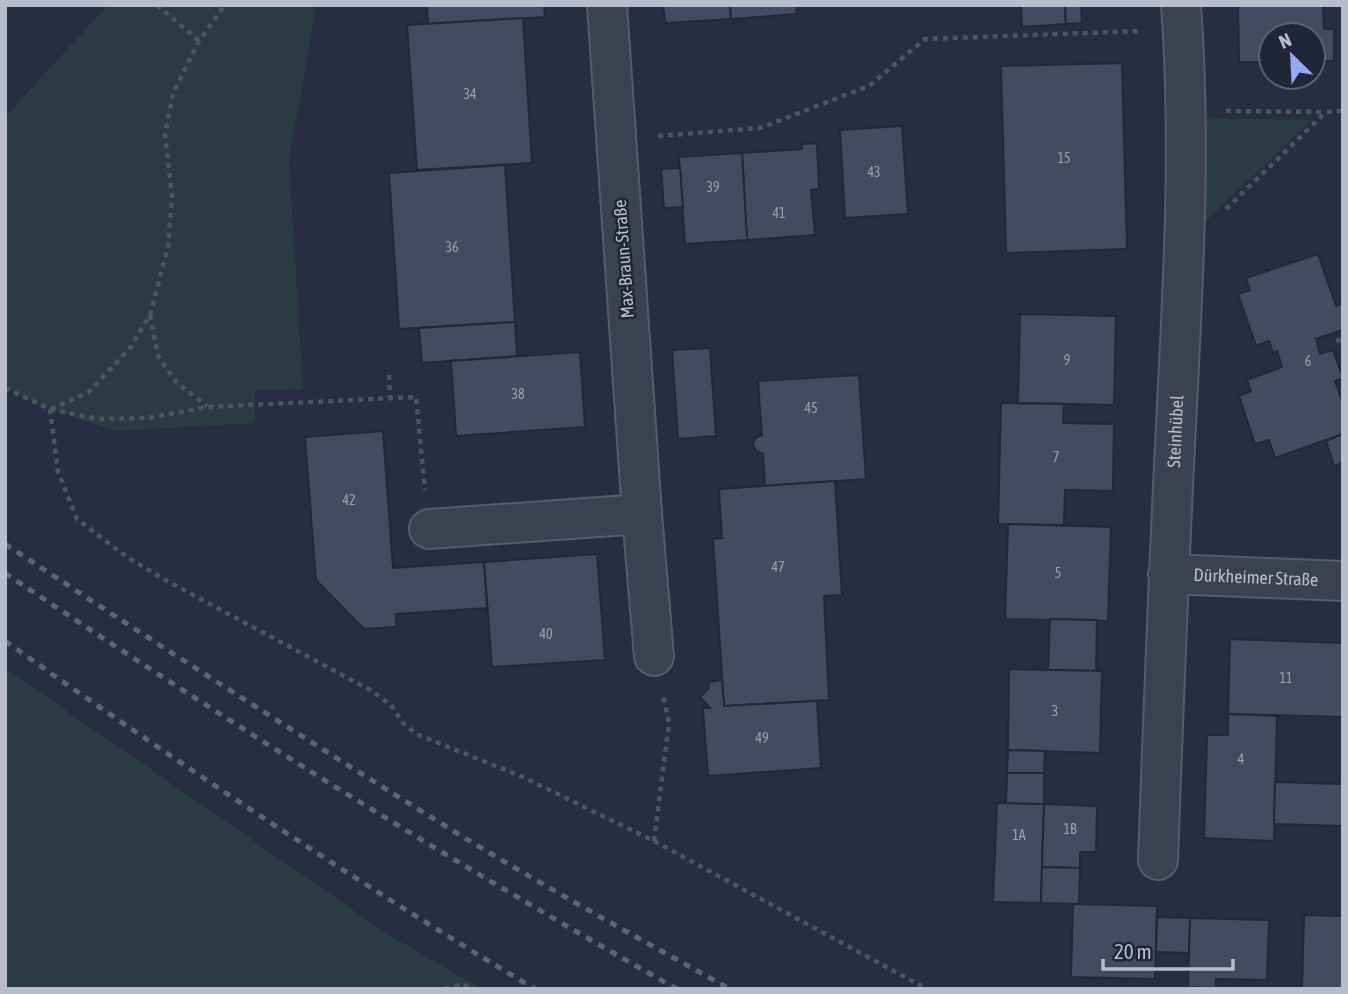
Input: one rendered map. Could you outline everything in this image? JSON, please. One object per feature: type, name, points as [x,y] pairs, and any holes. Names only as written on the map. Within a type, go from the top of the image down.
[{"type":"street","name":"Max-Braun-Straße","points":[[607,5],[654,656]]},
{"type":"street","name":"Steinhübel","points":[[1158,860],[1168,574],[1184,248],[1182,18]]},
{"type":"street","points":[[429,529],[642,514]]},
{"type":"street","name":"Dürkheimer Straße","points":[[1168,574],[1343,581]]},
{"type":"path","points":[[157,5],[199,41]]},
{"type":"path","points":[[50,409],[89,392],[130,348],[150,315],[168,247],[172,196],[165,135],[173,93],[199,41],[225,5]]},
{"type":"path","points":[[615,139],[760,128],[869,86],[925,39],[1182,18]]},
{"type":"path","points":[[1220,110],[1343,111]]},
{"type":"path","points":[[1184,248],[1326,112]]},
{"type":"path","points":[[150,315],[158,356],[177,383],[208,407]]},
{"type":"path","points":[[1336,341],[1343,339]]},
{"type":"path","points":[[388,375],[390,398]]},
{"type":"path","points":[[5,388],[50,409],[98,419],[148,418],[208,407],[416,397],[429,529]]},
{"type":"path","points":[[50,409],[58,472],[77,519],[127,557],[372,691],[391,705],[402,722],[416,734],[523,777],[654,841],[928,989]]},
{"type":"path","points":[[654,656],[669,723],[654,841]]},
{"type":"path","points":[[445,989],[463,985],[470,989]]},
{"type":"shaded area","points":[[108,5],[316,5],[289,161],[303,389],[255,390],[255,423],[116,431],[50,409],[5,388],[5,117]]},
{"type":"shaded area","points":[[1207,118],[1312,120],[1206,221]]},
{"type":"shaded area","points":[[5,668],[389,935],[482,989],[5,989]]},
{"type":"building","points":[[427,5],[544,5],[545,17],[428,24]]},
{"type":"building","points":[[663,5],[730,5],[731,19],[665,23]]},
{"type":"building","points":[[730,5],[796,5],[797,14],[731,19]]},
{"type":"building","points":[[1021,5],[1065,5],[1066,24],[1022,27]]},
{"type":"building","points":[[1065,5],[1081,5],[1082,23],[1066,24]]},
{"type":"building","points":[[1238,5],[1323,5],[1324,21],[1257,21],[1257,62],[1239,62]]},
{"type":"building","points":[[523,18],[532,163],[417,170],[407,25]]},
{"type":"building","points":[[1327,29],[1334,29],[1334,61],[1327,61]]},
{"type":"building","points":[[1122,63],[1127,249],[1006,253],[1001,66]]},
{"type":"building","points":[[902,126],[908,214],[845,218],[840,130]]},
{"type":"building","points":[[817,143],[819,189],[811,190],[815,235],[747,240],[742,153],[802,149],[802,144]]},
{"type":"building","points":[[742,153],[747,240],[685,244],[679,157]]},
{"type":"building","points":[[505,165],[515,322],[399,329],[389,173]]},
{"type":"building","points":[[680,168],[683,207],[664,208],[661,169]]},
{"type":"building","points":[[1318,254],[1336,306],[1343,303],[1343,330],[1316,339],[1320,354],[1333,350],[1343,378],[1335,381],[1343,403],[1343,434],[1275,458],[1269,440],[1255,444],[1239,396],[1251,391],[1247,380],[1282,367],[1277,351],[1273,353],[1269,341],[1256,346],[1238,294],[1250,290],[1246,278]]},
{"type":"building","points":[[1020,314],[1116,316],[1114,405],[1018,403]]},
{"type":"building","points":[[515,322],[517,356],[422,363],[419,328]]},
{"type":"building","points":[[710,348],[716,436],[678,439],[672,350]]},
{"type":"building","points":[[580,352],[585,427],[456,436],[451,361]]},
{"type":"building","points":[[859,375],[866,479],[765,486],[763,454],[756,451],[753,445],[755,438],[762,435],[758,381]]},
{"type":"building","points":[[1001,403],[1064,404],[1063,423],[1114,424],[1113,491],[1065,490],[1064,525],[998,524]]},
{"type":"building","points":[[383,431],[393,568],[484,562],[487,608],[396,614],[396,627],[364,629],[316,580],[305,437]]},
{"type":"building","points":[[1343,434],[1343,465],[1334,466],[1326,441]]},
{"type":"building","points":[[835,481],[842,595],[824,596],[829,700],[724,706],[713,539],[722,538],[719,489]]},
{"type":"building","points":[[1008,524],[1111,527],[1108,621],[1005,619]]},
{"type":"building","points":[[597,554],[605,660],[492,667],[484,562]]},
{"type":"building","points":[[1050,619],[1097,620],[1096,671],[1048,670]]},
{"type":"building","points":[[1230,639],[1343,643],[1343,717],[1228,714]]},
{"type":"building","points":[[1009,669],[1102,671],[1100,753],[1008,750]]},
{"type":"building","points":[[722,680],[724,706],[817,701],[821,768],[708,776],[703,708],[710,708],[700,697],[709,688],[708,682]]},
{"type":"building","points":[[1228,714],[1277,716],[1274,841],[1204,838],[1207,735],[1228,735]]},
{"type":"building","points":[[1008,750],[1045,751],[1044,773],[1007,773]]},
{"type":"building","points":[[1007,773],[1044,773],[1044,804],[1006,804]]},
{"type":"building","points":[[1275,782],[1343,784],[1343,826],[1274,824]]},
{"type":"building","points":[[997,803],[1044,804],[1041,903],[993,902]]},
{"type":"building","points":[[1044,804],[1097,806],[1096,852],[1080,852],[1080,868],[1042,867]]},
{"type":"building","points":[[1042,867],[1080,868],[1079,904],[1041,903]]},
{"type":"building","points":[[1073,904],[1157,906],[1155,979],[1071,977]]},
{"type":"building","points":[[1304,915],[1343,916],[1343,989],[1302,989]]},
{"type":"building","points":[[1157,917],[1190,918],[1189,953],[1156,952]]},
{"type":"building","points":[[1190,918],[1269,920],[1267,980],[1216,979],[1216,988],[1188,987]]},
{"type":"railway","points":[[5,544],[229,690],[455,832],[730,989]]},
{"type":"railway","points":[[5,573],[337,788],[677,989]]},
{"type":"railway","points":[[5,641],[267,820],[535,989]]}]
